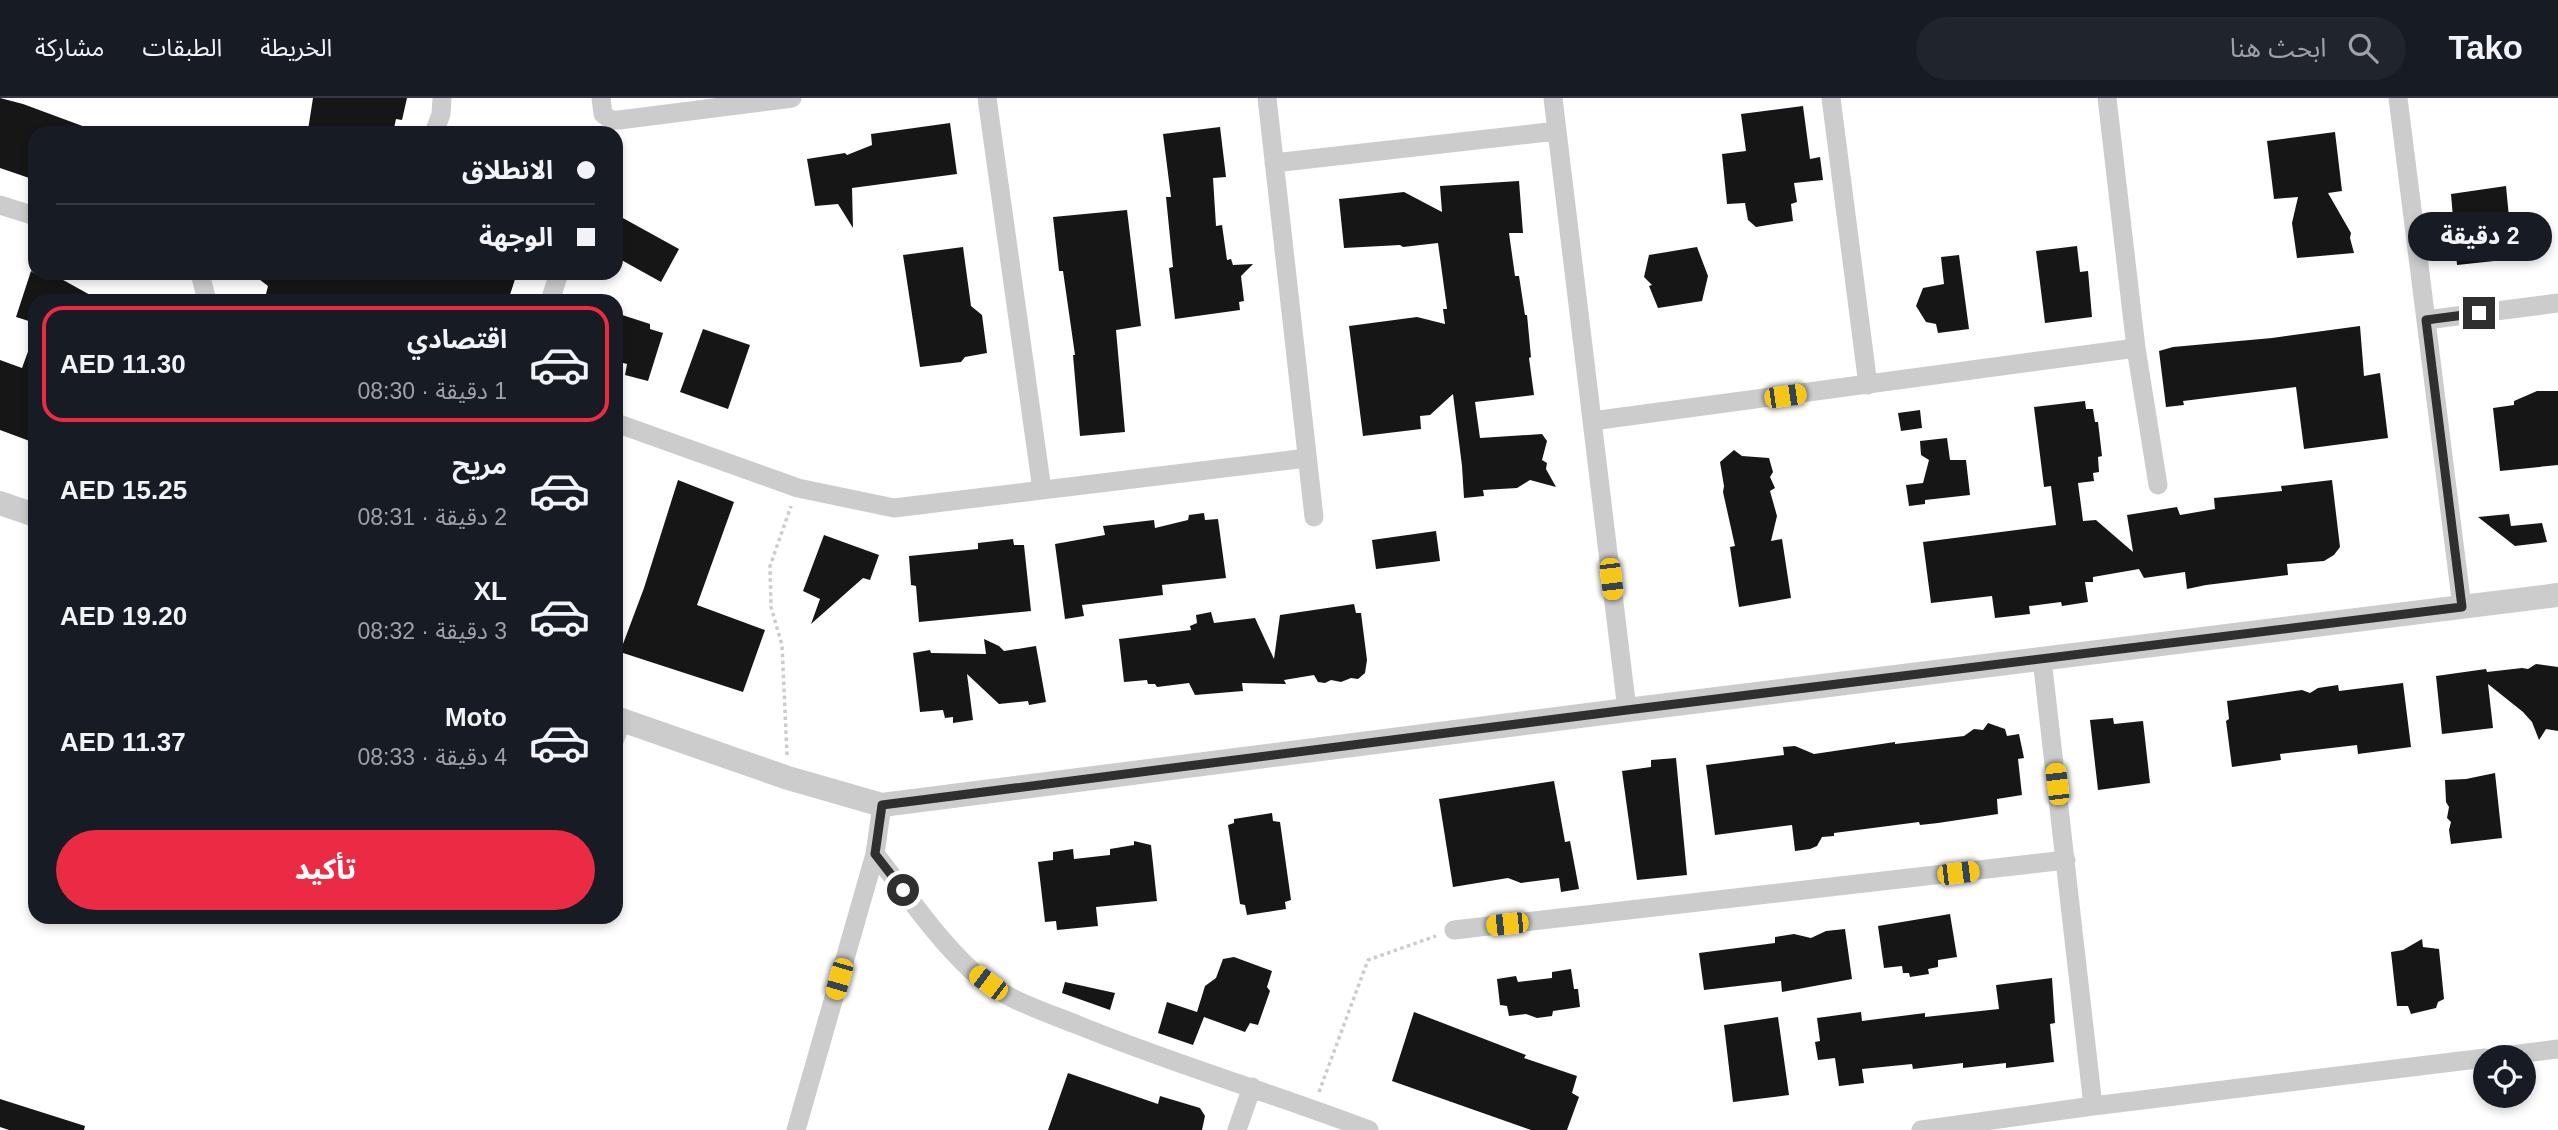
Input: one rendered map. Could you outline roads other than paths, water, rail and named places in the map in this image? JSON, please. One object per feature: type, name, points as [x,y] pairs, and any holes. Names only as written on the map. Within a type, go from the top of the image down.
[{"type":"street","points":[[437,126],[442,98]]},
{"type":"street","points":[[601,98],[608,126],[792,98]]},
{"type":"street","points":[[990,98],[1042,490]]},
{"type":"street","points":[[1267,98],[1314,517]]},
{"type":"street","points":[[1553,98],[1627,710]]},
{"type":"street","points":[[1831,98],[1868,385]]},
{"type":"street","points":[[2107,98],[2136,348],[2158,485]]},
{"type":"street","points":[[2398,98],[2462,607]]},
{"type":"street","points":[[1274,163],[1557,131]]},
{"type":"street","points":[[0,205],[28,214]]},
{"type":"street","points":[[2426,320],[2558,303]]},
{"type":"street","points":[[1592,421],[2136,348]]},
{"type":"street","points":[[623,426],[797,488],[894,508],[1307,458]]},
{"type":"street","points":[[0,503],[28,513]]},
{"type":"street","points":[[623,721],[788,778],[882,805],[2558,595]]},
{"type":"street","points":[[2042,659],[2094,1106]]},
{"type":"street","points":[[796,1130],[875,854],[882,805]]},
{"type":"street","points":[[875,854],[971,970],[1006,997],[1133,1048],[1313,1108],[1368,1130]]},
{"type":"street","points":[[1454,930],[2066,860]]},
{"type":"street","points":[[2536,1052],[2558,1049]]},
{"type":"street","points":[[1921,1130],[2473,1059]]},
{"type":"street","points":[[1237,1130],[1252,1087]]}]
